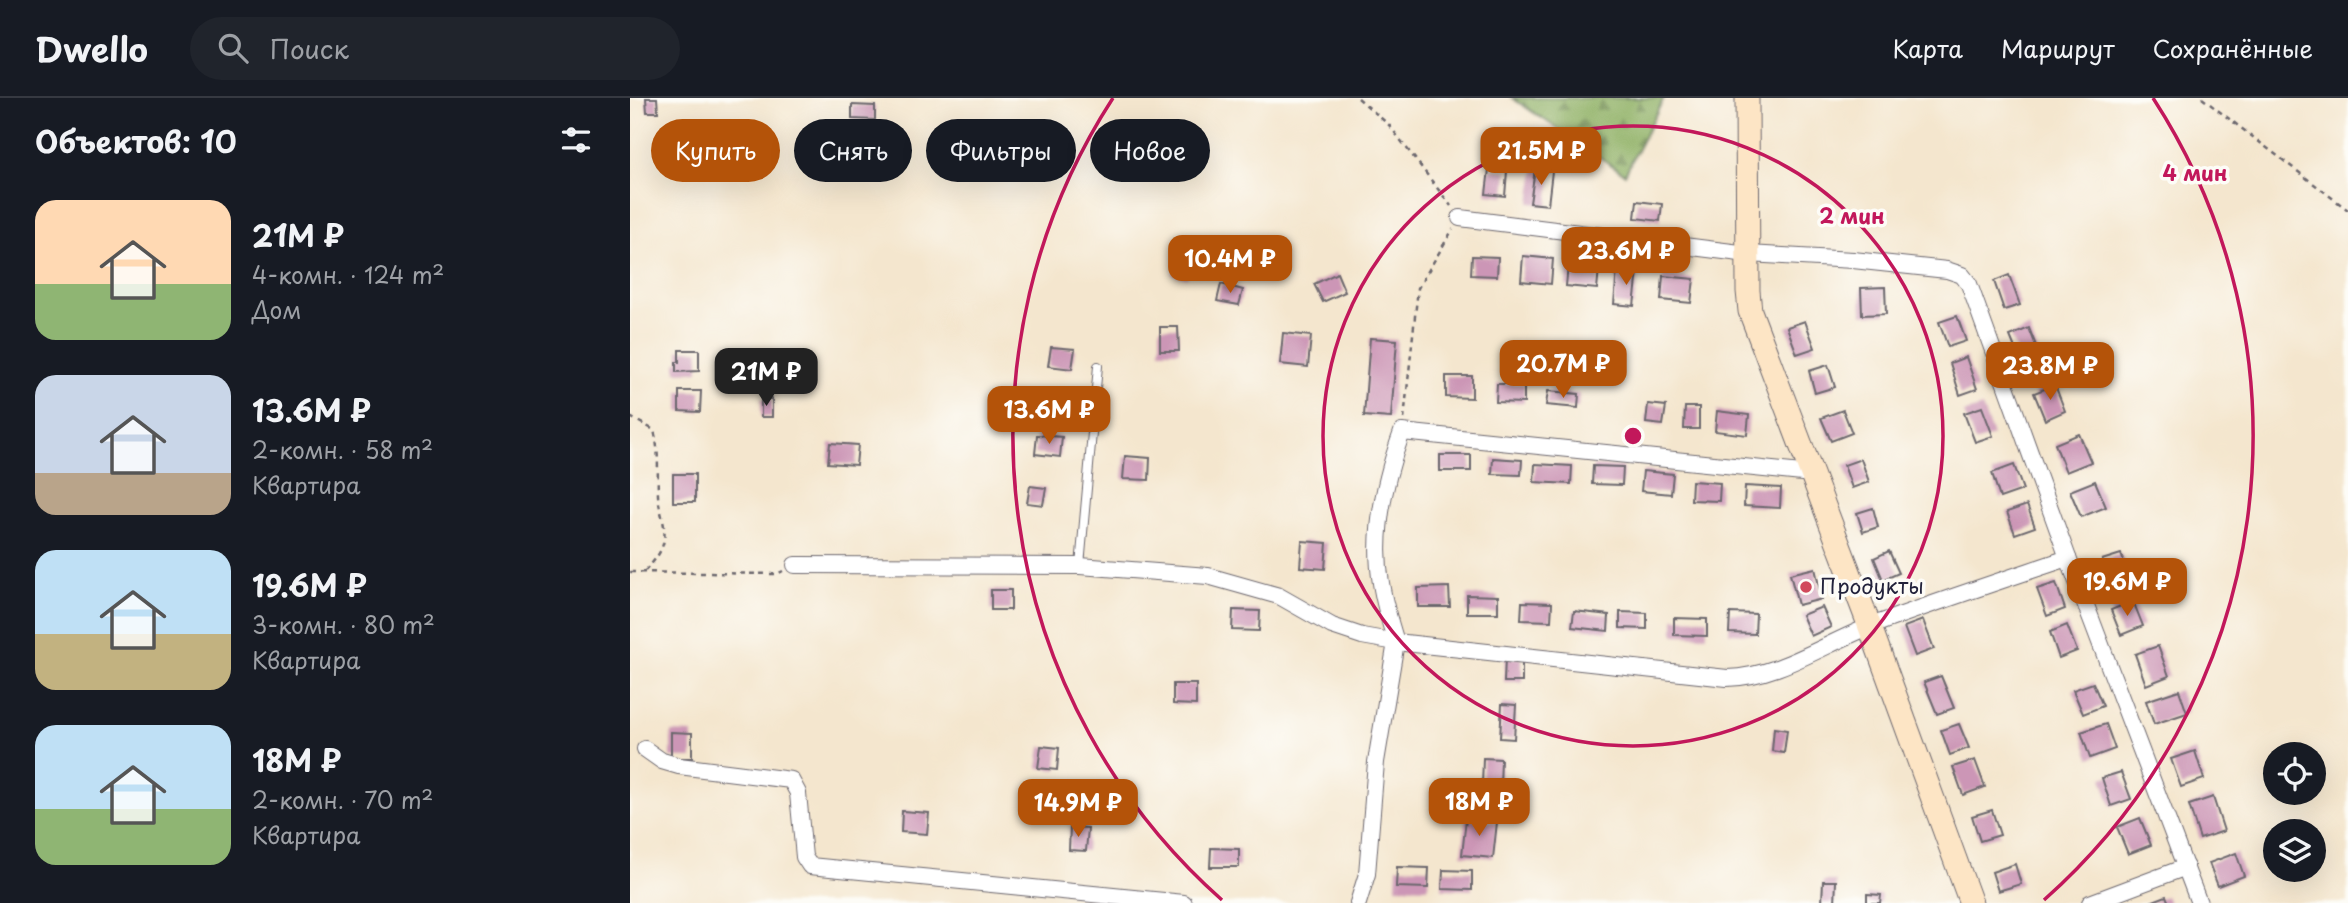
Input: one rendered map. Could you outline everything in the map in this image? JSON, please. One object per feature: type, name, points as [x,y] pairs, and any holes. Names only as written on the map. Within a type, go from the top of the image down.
[{"type":"street","points":[[1747,98],[1748,291],[1752,321],[1870,627],[1971,903]]},
{"type":"street","points":[[1460,218],[1748,254],[1853,260],[1947,270],[1962,275],[1969,284],[2068,558],[2199,903]]},
{"type":"street","points":[[1358,903],[1367,874],[1376,762],[1396,642],[1380,580],[1379,541],[1388,472],[1402,432],[1812,474]]},
{"type":"street","points":[[795,565],[1080,566],[1208,576],[1279,596],[1332,626],[1362,636],[1396,642],[1746,678],[1766,673],[1870,627],[2068,558]]},
{"type":"street","points":[[645,749],[662,761],[679,766],[791,780],[798,793],[804,857],[810,866],[1184,903]]},
{"type":"street","points":[[2090,903],[2186,867]]},
{"type":"lane","points":[[1080,566],[1098,366]]},
{"type":"path","points":[[1358,98],[1389,125],[1460,218],[1418,288],[1402,432]]},
{"type":"path","points":[[2202,98],[2348,210]]},
{"type":"path","points":[[630,417],[654,430],[659,453],[658,498],[665,529],[659,555],[645,571]]},
{"type":"path","points":[[630,572],[777,574],[795,565]]},
{"type":"green space","points":[[1512,98],[1664,98],[1625,174]]},
{"type":"building","points":[[646,98],[657,98],[658,112],[647,112]]},
{"type":"building","points":[[852,105],[875,106],[875,119],[852,119]]},
{"type":"building","points":[[1489,169],[1507,171],[1505,196],[1486,194]]},
{"type":"building","points":[[1535,169],[1552,171],[1548,205],[1530,203]]},
{"type":"building","points":[[1637,201],[1662,204],[1660,221],[1635,218]]},
{"type":"building","points":[[1179,250],[1194,255],[1187,278],[1172,274]]},
{"type":"building","points":[[1472,256],[1498,257],[1497,276],[1471,275]]},
{"type":"building","points":[[1523,256],[1553,259],[1551,284],[1521,281]]},
{"type":"building","points":[[1568,265],[1599,268],[1597,289],[1566,286]]},
{"type":"building","points":[[1617,269],[1638,271],[1634,306],[1614,304]]},
{"type":"building","points":[[1337,273],[1345,292],[1323,302],[1314,284]]},
{"type":"building","points":[[2009,275],[2020,305],[2004,310],[1994,281]]},
{"type":"building","points":[[1663,276],[1694,279],[1691,303],[1661,300]]},
{"type":"building","points":[[1221,284],[1243,290],[1239,305],[1217,301]]},
{"type":"building","points":[[1885,287],[1886,314],[1862,315],[1861,288]]},
{"type":"building","points":[[1957,316],[1966,341],[1948,347],[1939,322]]},
{"type":"building","points":[[1805,321],[1815,348],[1797,354],[1787,327]]},
{"type":"building","points":[[1160,327],[1178,327],[1179,351],[1160,351]]},
{"type":"building","points":[[2029,328],[2038,351],[2019,358],[2010,336]]},
{"type":"building","points":[[1283,333],[1311,336],[1308,367],[1280,364]]},
{"type":"building","points":[[1370,338],[1397,340],[1391,418],[1364,416]]},
{"type":"building","points":[[1051,347],[1075,349],[1072,369],[1048,366]]},
{"type":"building","points":[[679,350],[699,350],[699,371],[676,372]]},
{"type":"building","points":[[1966,357],[1977,389],[1960,395],[1950,363]]},
{"type":"building","points":[[755,359],[774,359],[774,371],[755,371]]},
{"type":"building","points":[[1828,365],[1835,387],[1815,393],[1809,371]]},
{"type":"building","points":[[1446,376],[1472,376],[1472,398],[1446,397]]},
{"type":"building","points":[[1497,384],[1524,384],[1524,403],[1496,402]]},
{"type":"building","points":[[2055,385],[2065,411],[2045,420],[2034,393]]},
{"type":"building","points":[[679,391],[701,391],[700,412],[679,411]]},
{"type":"building","points":[[1548,391],[1579,394],[1578,408],[1546,405]]},
{"type":"building","points":[[761,399],[772,399],[772,417],[761,417]]},
{"type":"building","points":[[1648,404],[1666,406],[1663,425],[1646,423]]},
{"type":"building","points":[[1685,407],[1699,407],[1699,429],[1684,429]]},
{"type":"building","points":[[1982,407],[1993,436],[1975,442],[1964,413]]},
{"type":"building","points":[[1045,409],[1074,413],[1072,428],[1043,424]]},
{"type":"building","points":[[1843,410],[1852,433],[1831,441],[1821,418]]},
{"type":"building","points":[[1717,411],[1749,415],[1747,435],[1715,431]]},
{"type":"building","points":[[2079,434],[2091,462],[2066,472],[2055,444]]},
{"type":"building","points":[[1037,435],[1062,437],[1060,457],[1035,454]]},
{"type":"building","points":[[830,443],[858,445],[856,465],[828,463]]},
{"type":"building","points":[[1440,455],[1471,455],[1471,471],[1440,471]]},
{"type":"building","points":[[1125,456],[1150,458],[1149,480],[1123,479]]},
{"type":"building","points":[[1493,458],[1522,460],[1521,475],[1492,474]]},
{"type":"building","points":[[1861,459],[1869,482],[1852,488],[1844,465]]},
{"type":"building","points":[[1535,464],[1572,466],[1571,484],[1534,482]]},
{"type":"building","points":[[2014,465],[2023,490],[2000,498],[1992,473]]},
{"type":"building","points":[[1593,466],[1623,467],[1622,485],[1592,484]]},
{"type":"building","points":[[1643,471],[1673,474],[1671,494],[1641,491]]},
{"type":"building","points":[[673,474],[695,474],[695,502],[673,502]]},
{"type":"building","points":[[1692,481],[1720,483],[1719,501],[1691,500]]},
{"type":"building","points":[[2095,481],[2106,507],[2081,517],[2070,491]]},
{"type":"building","points":[[1030,486],[1046,488],[1043,505],[1027,503]]},
{"type":"building","points":[[1745,486],[1781,488],[1780,508],[1744,506]]},
{"type":"building","points":[[2027,505],[2035,527],[2015,534],[2007,512]]},
{"type":"building","points":[[1873,508],[1878,527],[1863,532],[1857,513]]},
{"type":"building","points":[[1302,541],[1327,543],[1325,569],[1300,567]]},
{"type":"building","points":[[1889,551],[1899,573],[1883,580],[1874,558]]},
{"type":"building","points":[[2121,554],[2130,579],[2111,586],[2102,560]]},
{"type":"building","name":"Продукты","points":[[1815,568],[1822,599],[1798,605],[1790,574]]},
{"type":"building","points":[[2056,583],[2065,609],[2047,616],[2037,589]]},
{"type":"building","points":[[1449,587],[1450,607],[1418,607],[1418,588]]},
{"type":"building","points":[[991,590],[1011,590],[1011,610],[991,610]]},
{"type":"building","points":[[1467,595],[1498,596],[1498,613],[1467,613]]},
{"type":"building","points":[[2133,601],[2143,626],[2121,635],[2111,610]]},
{"type":"building","points":[[1522,602],[1552,603],[1551,621],[1521,620]]},
{"type":"building","points":[[1822,607],[1831,627],[1811,636],[1802,615]]},
{"type":"building","points":[[1233,610],[1260,611],[1259,631],[1232,630]]},
{"type":"building","points":[[1574,611],[1609,615],[1608,631],[1572,627]]},
{"type":"building","points":[[1620,612],[1647,613],[1647,629],[1620,628]]},
{"type":"building","points":[[1730,613],[1756,614],[1755,634],[1729,633]]},
{"type":"building","points":[[1674,618],[1707,619],[1707,636],[1674,635]]},
{"type":"building","points":[[1923,620],[1934,649],[1915,656],[1904,627]]},
{"type":"building","points":[[2067,625],[2077,651],[2059,658],[2050,632]]},
{"type":"building","points":[[2158,646],[2169,676],[2146,685],[2135,654]]},
{"type":"building","points":[[1505,657],[1522,658],[1522,682],[1504,682]]},
{"type":"building","points":[[1941,676],[1954,708],[1937,714],[1924,682]]},
{"type":"building","points":[[2093,683],[2103,706],[2083,714],[2073,690]]},
{"type":"building","points":[[1173,684],[1196,684],[1196,705],[1173,704]]},
{"type":"building","points":[[2179,690],[2187,713],[2154,724],[2146,701]]},
{"type":"building","points":[[1502,704],[1516,705],[1514,739],[1500,738]]},
{"type":"building","points":[[1959,724],[1969,748],[1950,755],[1941,730]]},
{"type":"building","points":[[2106,724],[2115,749],[2090,758],[2081,732]]},
{"type":"building","points":[[1774,728],[1787,730],[1784,753],[1772,751]]},
{"type":"building","points":[[671,732],[692,733],[692,758],[671,758]]},
{"type":"building","points":[[1041,746],[1059,748],[1057,770],[1038,768]]},
{"type":"building","points":[[2195,751],[2204,779],[2181,787],[2171,759]]},
{"type":"building","points":[[1483,758],[1501,759],[1500,787],[1482,786]]},
{"type":"building","points":[[1975,760],[1985,787],[1963,795],[1953,767]]},
{"type":"building","points":[[2121,772],[2131,799],[2111,806],[2102,778]]},
{"type":"building","points":[[2213,797],[2224,831],[2200,839],[2189,805]]},
{"type":"building","points":[[1992,810],[2000,835],[1980,841],[1972,816]]},
{"type":"building","points":[[902,811],[929,813],[927,834],[901,832]]},
{"type":"building","points":[[2140,818],[2151,845],[2128,854],[2117,827]]},
{"type":"building","points":[[1466,819],[1497,822],[1493,858],[1462,855]]},
{"type":"building","points":[[1070,827],[1088,828],[1086,851],[1069,850]]},
{"type":"building","points":[[1211,848],[1239,849],[1239,867],[1210,867]]},
{"type":"building","points":[[2236,853],[2244,876],[2218,886],[2209,863]]},
{"type":"building","points":[[2015,864],[2021,884],[1998,891],[1992,872]]},
{"type":"building","points":[[1397,867],[1429,868],[1428,888],[1396,887]]},
{"type":"building","points":[[1443,870],[1472,871],[1472,890],[1442,889]]},
{"type":"building","points":[[1823,881],[1836,881],[1835,903],[1822,903]]},
{"type":"building","points":[[1867,894],[1881,895],[1880,903],[1867,903]]},
{"type":"building","points":[[2166,896],[2169,903],[2148,903]]},
{"type":"place","name":"Продукты","points":[[1806,587]]}]
